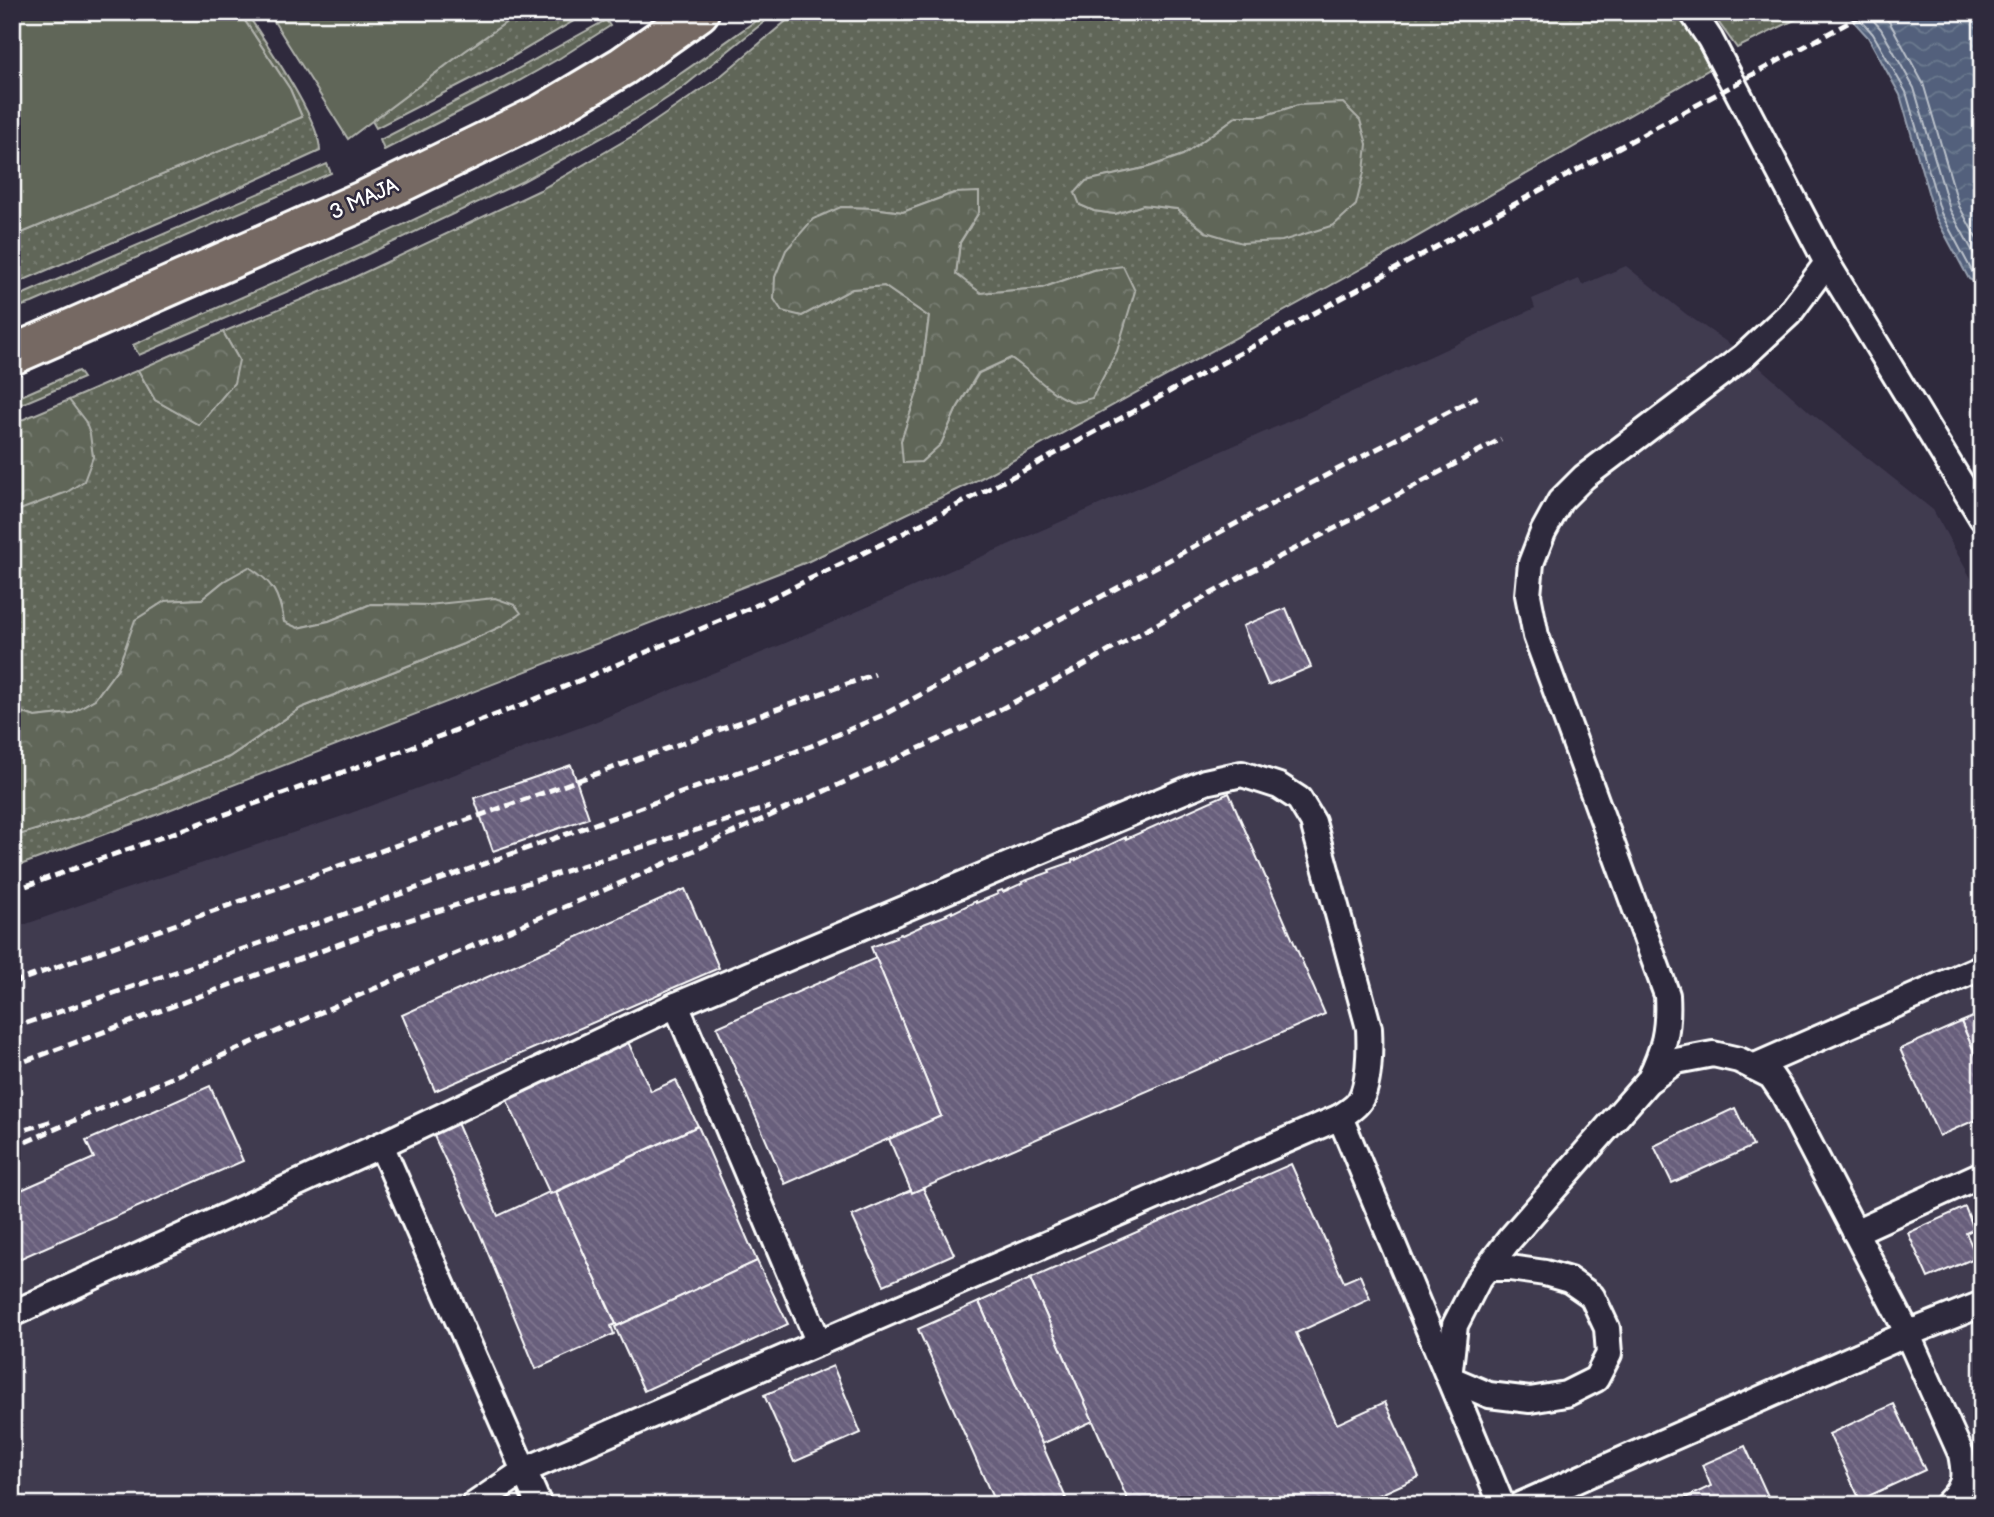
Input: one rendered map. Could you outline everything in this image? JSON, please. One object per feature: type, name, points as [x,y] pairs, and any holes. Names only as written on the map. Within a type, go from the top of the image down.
[{"type":"main road","name":"3 MAJA","points":[[12,355],[365,200],[544,113],[612,73],[699,12]]},
{"type":"lane","points":[[1692,12],[1710,39],[1827,263],[1982,517]]},
{"type":"lane","points":[[1649,1080],[1661,1056],[1669,1022],[1667,995],[1536,636],[1528,595],[1531,563],[1542,532],[1560,502],[1584,477],[1744,356],[1790,314],[1827,263]]},
{"type":"lane","points":[[12,1314],[381,1145],[677,1004],[1205,782],[1241,774],[1279,786],[1299,799],[1313,822],[1369,1028],[1370,1058],[1359,1103],[1340,1118],[525,1470],[474,1505]]},
{"type":"lane","points":[[1753,1067],[1982,967]]},
{"type":"lane","points":[[677,1004],[819,1343]]},
{"type":"lane","points":[[1449,1378],[1455,1325],[1478,1280],[1509,1240],[1649,1080],[1676,1061],[1713,1054],[1739,1060],[1771,1076],[1784,1095],[1971,1453],[1959,1492],[1946,1505]]},
{"type":"lane","points":[[1340,1118],[1502,1505]]},
{"type":"lane","points":[[381,1145],[539,1505]]},
{"type":"lane","points":[[1855,1232],[1982,1174]]},
{"type":"lane","points":[[1449,1378],[1489,1395],[1530,1399],[1566,1394],[1596,1379],[1609,1354],[1607,1328],[1592,1296],[1569,1280],[1545,1273],[1488,1268]]},
{"type":"lane","points":[[1520,1505],[1907,1334],[1982,1304]]},
{"type":"shaded area","points":[[1626,266],[1686,314],[1747,356],[1811,413],[1933,510],[1982,598],[1982,1505],[12,1505],[12,929],[343,816],[592,723],[788,642],[1294,419],[1535,308],[1532,299],[1579,279],[1582,285]]},
{"type":"green space","points":[[12,12],[239,12],[290,89],[302,117],[12,237]]},
{"type":"green space","points":[[239,12],[246,12],[302,101],[318,137],[320,151],[12,285],[12,237],[302,117],[290,89]]},
{"type":"green space","points":[[268,12],[521,12],[348,139]]},
{"type":"green space","points":[[521,12],[589,12],[500,64],[376,128],[372,121]]},
{"type":"green space","points":[[768,12],[775,13],[681,89],[634,120],[523,181],[298,287],[139,355],[133,345],[377,237],[497,179],[653,92]]},
{"type":"green space","points":[[797,12],[1680,12],[1713,67],[1368,265],[981,478],[807,562],[143,820],[12,868],[12,837],[85,815],[229,757],[301,708],[502,626],[428,605],[371,604],[329,621],[297,628],[284,622],[281,603],[224,581],[202,599],[165,601],[136,620],[118,668],[95,699],[71,713],[35,717],[12,709],[12,513],[30,505],[93,457],[86,426],[69,400],[138,370],[155,400],[199,425],[239,360],[223,332],[342,283],[540,190],[636,134],[717,79]],"holes":[[[1298,105],[1206,232],[1177,209],[1143,205],[1115,214],[1094,211],[1080,205],[1086,181],[1149,167],[1183,155],[1237,116],[1263,116]],[[954,193],[979,212],[960,243],[956,275],[981,293],[1042,288],[1093,270],[1027,369],[1011,358],[979,373],[956,410],[941,444],[921,462],[901,441],[920,384],[929,317],[884,286],[852,289],[802,316],[841,207],[903,212]]]},
{"type":"green space","points":[[1711,12],[1811,12],[1737,48]]},
{"type":"green space","points":[[606,20],[610,26],[560,58],[384,150],[380,140]]},
{"type":"green space","points":[[1343,103],[1360,120],[1367,144],[1356,205],[1334,225],[1282,241],[1242,243],[1206,232],[1177,209],[1143,205],[1115,214],[1094,211],[1080,205],[1075,193],[1086,181],[1149,167],[1183,155],[1237,116],[1263,116],[1298,105]]},
{"type":"green space","points":[[327,164],[331,173],[32,303],[12,309],[12,299]]},
{"type":"green space","points":[[979,192],[979,212],[960,242],[956,274],[981,293],[1042,288],[1093,270],[1123,266],[1135,291],[1117,351],[1092,398],[1076,402],[1068,400],[1011,358],[978,373],[956,410],[941,444],[921,462],[903,463],[901,441],[920,384],[929,317],[884,286],[852,289],[802,316],[782,311],[774,299],[775,277],[786,250],[813,219],[841,207],[903,212],[954,193]]},
{"type":"green space","points":[[223,332],[239,360],[234,383],[199,425],[155,400],[138,370]]},
{"type":"green space","points":[[78,371],[83,378],[12,408],[12,400]]},
{"type":"green space","points":[[69,400],[85,421],[90,434],[93,457],[84,481],[67,492],[12,513],[12,424]]},
{"type":"green space","points":[[249,567],[274,590],[284,622],[298,628],[329,621],[371,604],[428,605],[495,598],[515,605],[521,613],[502,626],[463,644],[301,708],[229,757],[85,815],[12,837],[12,709],[35,717],[71,713],[95,699],[118,668],[135,620],[165,601],[202,599],[224,581]]},
{"type":"water","points":[[1845,12],[1982,12],[1982,286],[1969,279],[1935,216],[1900,95],[1868,37]]},
{"type":"building","points":[[1286,608],[1311,667],[1268,685],[1243,626]]},
{"type":"building","points":[[571,765],[589,818],[493,851],[474,798]]},
{"type":"building","points":[[1229,793],[1325,1014],[912,1193],[889,1139],[941,1116],[871,947]]},
{"type":"building","points":[[685,889],[719,968],[435,1091],[402,1015]]},
{"type":"building","points":[[876,958],[941,1116],[785,1184],[717,1027]]},
{"type":"building","points":[[1982,1013],[1982,1069],[1961,1022]]},
{"type":"building","points":[[1961,1022],[1982,1069],[1982,1117],[1939,1136],[1900,1049]]},
{"type":"building","points":[[628,1042],[651,1091],[676,1080],[698,1126],[550,1194],[506,1098]]},
{"type":"building","points":[[210,1086],[243,1161],[12,1262],[12,1194],[94,1158],[86,1141]]},
{"type":"building","points":[[1735,1108],[1753,1146],[1672,1183],[1654,1146]]},
{"type":"building","points":[[457,1123],[498,1216],[549,1192],[556,1192],[616,1324],[611,1326],[614,1334],[536,1369],[478,1229],[433,1134]]},
{"type":"building","points":[[698,1126],[757,1261],[617,1326],[556,1192]]},
{"type":"building","points":[[1291,1164],[1344,1282],[1360,1275],[1370,1299],[1296,1333],[1337,1424],[1385,1402],[1419,1477],[1357,1505],[1130,1505],[1030,1279]]},
{"type":"building","points":[[923,1188],[954,1254],[884,1285],[852,1216],[911,1190],[912,1193]]},
{"type":"building","points":[[1965,1207],[1974,1229],[1966,1233],[1977,1257],[1928,1278],[1908,1233]]},
{"type":"building","points":[[757,1261],[788,1324],[644,1391],[615,1327]]},
{"type":"building","points":[[1030,1279],[1093,1421],[1042,1444],[979,1302]]},
{"type":"building","points":[[979,1302],[1069,1505],[996,1505],[918,1329]]},
{"type":"building","points":[[833,1366],[861,1433],[794,1462],[764,1395]]},
{"type":"building","points":[[1894,1404],[1925,1470],[1860,1500],[1829,1434]]},
{"type":"building","points":[[1745,1446],[1772,1505],[1670,1505],[1711,1486],[1702,1465]]},
{"type":"railway","points":[[12,891],[396,753],[524,704],[750,608],[1029,468],[1868,12]]},
{"type":"railway","points":[[12,1028],[342,915],[811,746],[883,715],[1294,492],[1479,396]]},
{"type":"railway","points":[[12,1148],[635,877],[966,727],[1501,439]]},
{"type":"railway","points":[[12,983],[875,674]]},
{"type":"railway","points":[[12,1066],[380,929],[770,807]]},
{"type":"railway","points":[[12,1134],[52,1121]]}]
